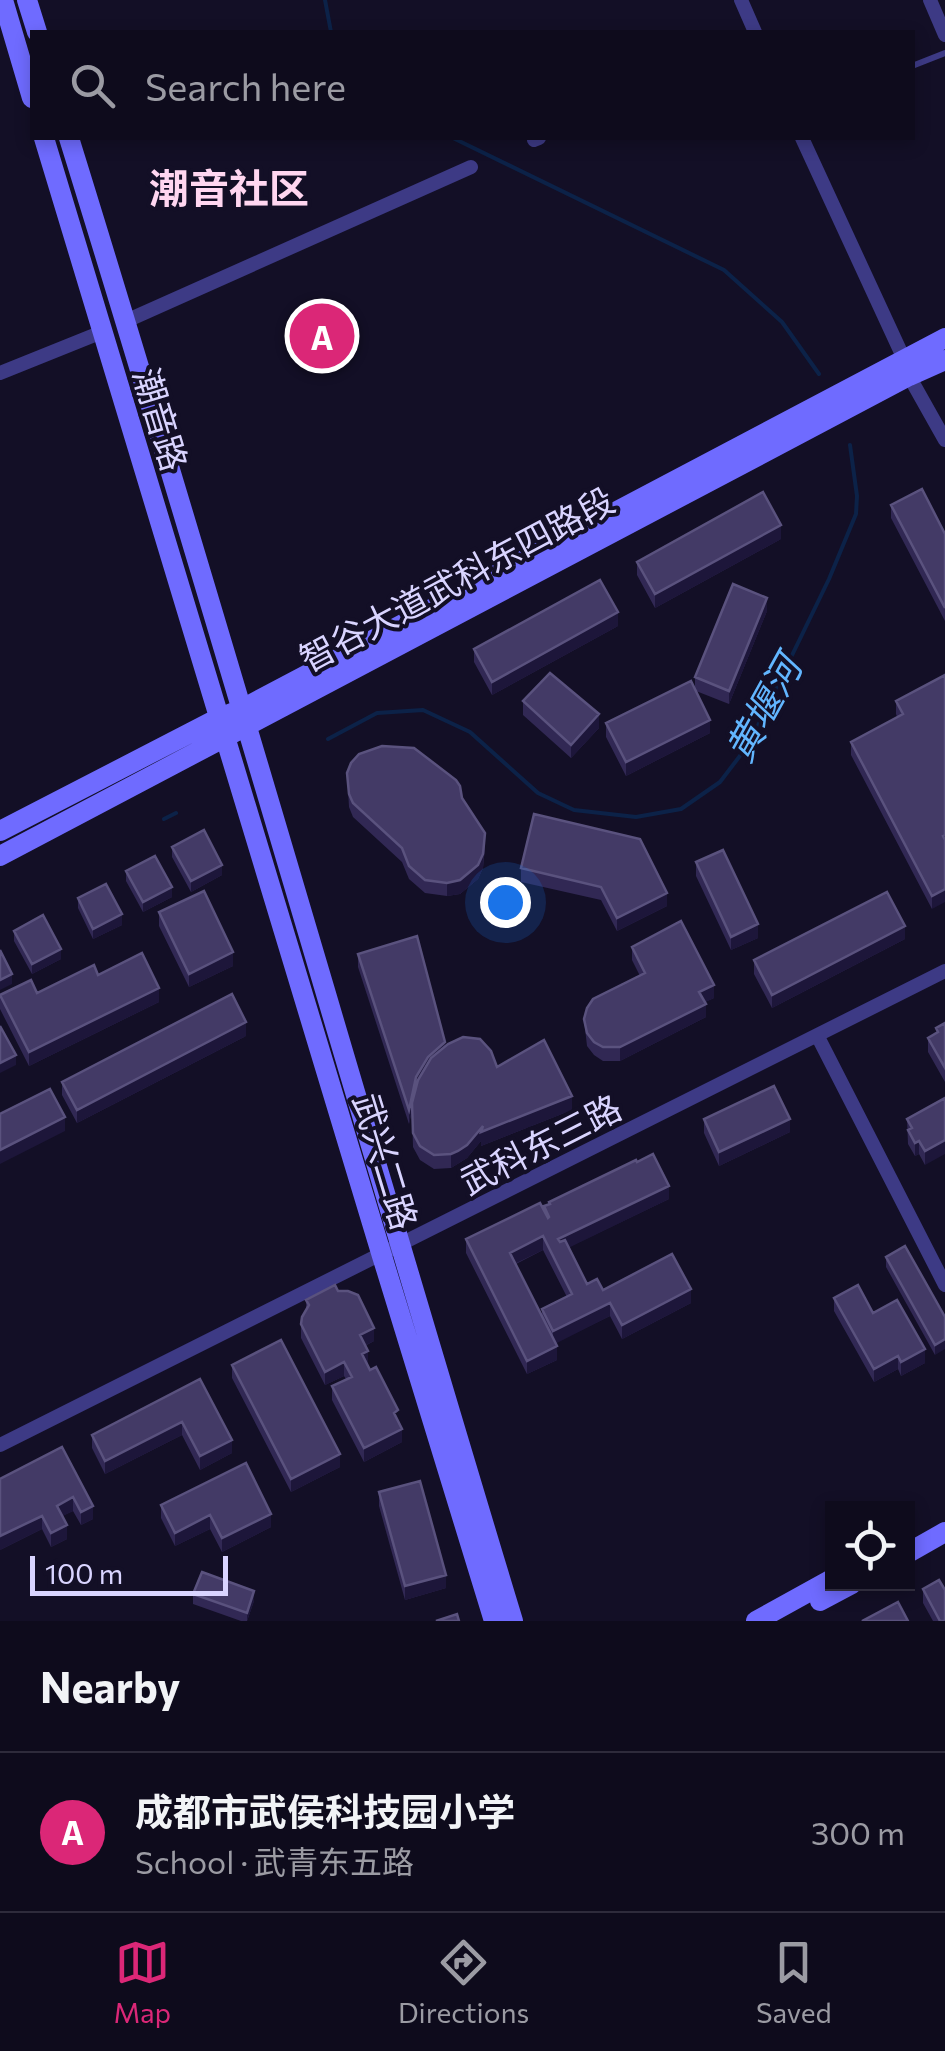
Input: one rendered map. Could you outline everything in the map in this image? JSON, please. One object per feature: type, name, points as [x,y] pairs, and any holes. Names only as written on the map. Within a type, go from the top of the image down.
[{"type":"street","points":[[3,0],[30,91]]},
{"type":"street","points":[[27,0],[36,30]]},
{"type":"street","points":[[741,0],[754,30]]},
{"type":"street","points":[[930,0],[945,35]]},
{"type":"street","name":"潮音路","points":[[45,140],[223,728]]},
{"type":"street","name":"潮音路","points":[[70,140],[245,717],[390,1251]]},
{"type":"street","points":[[803,140],[906,367],[945,440]]},
{"type":"street","points":[[126,321],[471,166]]},
{"type":"street","points":[[0,373],[102,332]]},
{"type":"street","points":[[906,367],[945,338]]},
{"type":"street","name":"智谷大道武科东四路段","points":[[0,832],[245,717],[906,367],[945,360]]},
{"type":"street","name":"智谷大道武科东四路段","points":[[0,856],[223,728]]},
{"type":"street","name":"武兴二路","points":[[223,728],[390,1251],[494,1621]]},
{"type":"street","name":"武科东三路","points":[[0,1445],[945,972]]},
{"type":"street","points":[[818,1037],[945,1285]]},
{"type":"street","points":[[390,1251],[514,1621]]},
{"type":"street","points":[[915,1534],[945,1518]]},
{"type":"street","points":[[915,1549],[945,1532]]},
{"type":"street","points":[[756,1621],[825,1583]]},
{"type":"street","points":[[783,1621],[839,1591]]},
{"type":"lane","points":[[915,65],[945,53]]},
{"type":"building","points":[[922,489],[945,534],[945,608],[891,505]]},
{"type":"building","points":[[763,492],[781,525],[655,594],[637,562]]},
{"type":"building","points":[[600,580],[618,612],[492,682],[474,649]]},
{"type":"building","points":[[733,584],[767,598],[729,691],[695,677]]},
{"type":"building","points":[[550,673],[599,714],[571,745],[523,701]]},
{"type":"building","points":[[945,675],[945,889],[932,896],[851,742],[903,714],[896,701]]},
{"type":"building","points":[[691,681],[710,720],[626,762],[606,723]]},
{"type":"building","points":[[382,746],[414,748],[460,786],[462,798],[485,833],[478,865],[460,880],[425,880],[409,866],[402,848],[353,803],[347,773],[351,763],[359,754]]},
{"type":"building","points":[[534,814],[640,839],[667,893],[617,918],[601,887],[521,868]]},
{"type":"building","points":[[204,830],[222,865],[191,881],[172,847]]},
{"type":"building","points":[[723,850],[758,924],[731,937],[696,862]]},
{"type":"building","points":[[155,856],[172,887],[143,902],[126,871]]},
{"type":"building","points":[[106,884],[122,914],[93,929],[78,898]]},
{"type":"building","points":[[204,891],[233,952],[189,974],[159,912]]},
{"type":"building","points":[[887,892],[905,926],[772,995],[754,960]]},
{"type":"building","points":[[43,915],[61,949],[32,964],[14,931]]},
{"type":"building","points":[[681,921],[714,985],[699,992],[706,1004],[620,1047],[603,1047],[594,1042],[584,1019],[593,999],[645,973],[632,947]]},
{"type":"building","points":[[417,936],[445,1042],[428,1057],[416,1077],[409,1110],[358,954]]},
{"type":"building","points":[[0,950],[12,974],[0,980]]},
{"type":"building","points":[[142,953],[159,988],[29,1052],[0,995],[31,980],[37,993],[94,965],[98,975]]},
{"type":"building","points":[[232,994],[246,1022],[77,1110],[62,1082]]},
{"type":"building","points":[[945,1023],[945,1068],[928,1038]]},
{"type":"building","points":[[0,1026],[16,1055],[0,1063]]},
{"type":"building","points":[[463,1037],[480,1039],[491,1051],[497,1067],[544,1040],[572,1096],[481,1132],[483,1126],[458,1151],[434,1155],[420,1146],[413,1133],[412,1103],[418,1080],[431,1058]]},
{"type":"building","points":[[774,1086],[790,1119],[719,1152],[704,1119]]},
{"type":"building","points":[[50,1089],[65,1117],[0,1150],[0,1114]]},
{"type":"building","points":[[945,1098],[945,1140],[925,1151],[919,1141],[915,1143],[907,1119]]},
{"type":"building","points":[[653,1154],[669,1186],[558,1239],[565,1240],[587,1284],[597,1279],[603,1290],[672,1254],[691,1289],[622,1325],[610,1303],[553,1331],[542,1309],[572,1294],[543,1236],[510,1253],[557,1346],[527,1361],[466,1239],[540,1203],[548,1218],[544,1206],[549,1202]]},
{"type":"building","points":[[905,1246],[945,1317],[945,1339],[935,1345],[886,1257]]},
{"type":"building","points":[[335,1285],[338,1291],[358,1295],[374,1328],[360,1335],[368,1351],[362,1354],[370,1370],[376,1367],[398,1410],[394,1413],[402,1429],[364,1448],[332,1386],[352,1377],[344,1362],[325,1372],[301,1324],[309,1305],[306,1300]]},
{"type":"building","points":[[858,1285],[873,1313],[897,1300],[925,1349],[901,1362],[898,1356],[874,1369],[834,1298]]},
{"type":"building","points":[[281,1340],[340,1454],[291,1479],[232,1365]]},
{"type":"building","points":[[200,1379],[232,1440],[200,1456],[182,1422],[105,1461],[92,1435]]},
{"type":"building","points":[[62,1447],[93,1506],[81,1512],[73,1497],[57,1506],[67,1525],[51,1533],[42,1516],[0,1536],[0,1479]]},
{"type":"building","points":[[246,1463],[271,1514],[222,1538],[210,1515],[175,1533],[161,1505]]},
{"type":"building","points":[[420,1481],[446,1575],[405,1586],[379,1492]]},
{"type":"building","points":[[202,1572],[254,1591],[247,1613],[193,1594]]},
{"type":"building","points":[[939,1580],[945,1590],[945,1621],[940,1621],[923,1589]]},
{"type":"building","points":[[898,1602],[908,1621],[862,1621]]},
{"type":"building","points":[[457,1614],[459,1621],[436,1621]]},
{"type":"waterway","name":"黄堰河","points":[[325,0],[331,30]]},
{"type":"waterway","name":"黄堰河","points":[[457,140],[724,270],[782,322],[819,374]]},
{"type":"waterway","name":"黄堰河","points":[[328,739],[377,713],[423,710],[470,732],[538,793],[574,810],[636,817],[681,809],[720,782],[749,744],[829,579],[856,514],[850,445]]},
{"type":"waterway","name":"黄堰河","points":[[164,819],[176,813]]},
{"type":"place","name":"成都市武侯科技园小学","points":[[322,336]]},
{"type":"district","name":"潮音社区","points":[[229,186]]}]
